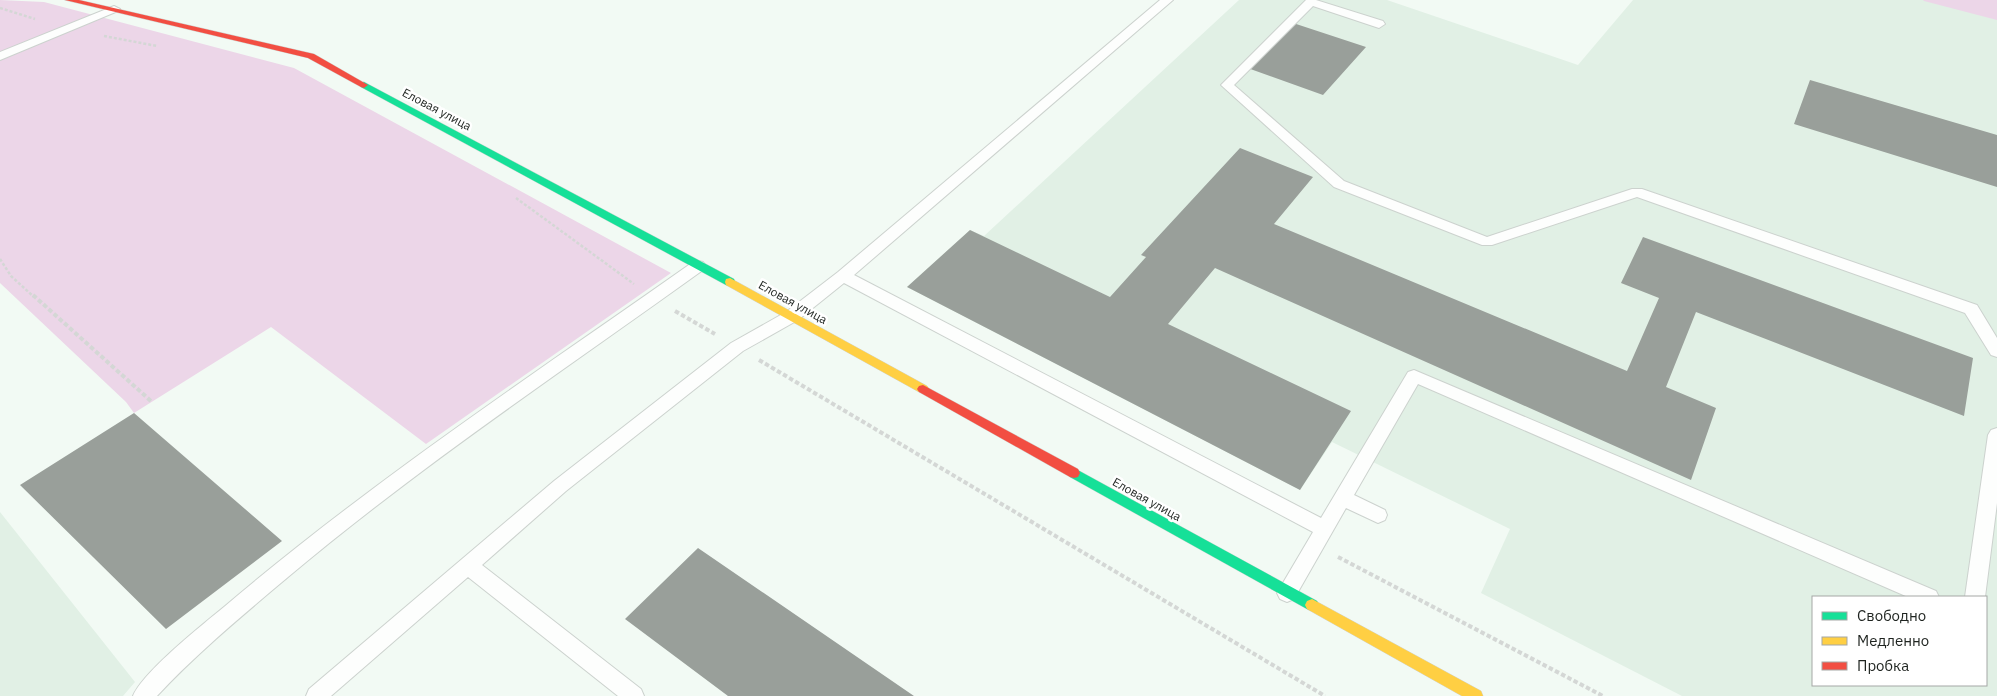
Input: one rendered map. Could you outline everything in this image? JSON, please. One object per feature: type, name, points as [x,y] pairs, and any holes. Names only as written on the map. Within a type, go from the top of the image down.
[{"type":"main road","name":"Еловая улица","points":[[69,0],[311,56],[792,316],[1287,593],[1476,696]]},
{"type":"lane","points":[[316,696],[560,486],[737,347],[792,316],[843,276],[1167,0]]},
{"type":"lane","points":[[1379,24],[1311,2],[1228,85],[1339,184],[1487,242],[1637,192],[1970,309],[1997,351]]},
{"type":"lane","points":[[0,56],[114,9]]},
{"type":"lane","points":[[143,696],[176,661],[306,550],[435,450],[698,266]]},
{"type":"lane","points":[[843,276],[1319,536]]},
{"type":"lane","points":[[1287,593],[1414,376],[1926,596]]},
{"type":"lane","points":[[1975,596],[1997,435]]},
{"type":"lane","points":[[1342,497],[1378,515]]},
{"type":"lane","points":[[468,565],[634,696]]},
{"type":"path","points":[[0,8],[67,29],[162,47]]},
{"type":"path","points":[[511,195],[653,298],[1325,696]]},
{"type":"path","points":[[0,258],[10,276],[152,402]]},
{"type":"path","points":[[1319,536],[1603,696]]},
{"type":"shaded area","points":[[0,0],[44,2],[294,68],[671,273],[426,444],[271,327],[134,413],[126,402],[0,283]]},
{"type":"shaded area","points":[[1239,0],[1387,0],[1578,65],[1633,0],[1997,0],[1997,696],[1682,696],[1481,593],[1510,529],[1332,442],[1300,490],[907,287],[970,230],[984,236]]},
{"type":"shaded area","points":[[1997,0],[1997,20],[1924,1]]},
{"type":"shaded area","points":[[0,512],[135,682],[123,696],[0,696]]},
{"type":"building","points":[[1287,21],[1366,47],[1323,95],[1242,66]]},
{"type":"building","points":[[1810,80],[1997,135],[1997,187],[1794,124]]},
{"type":"building","points":[[1240,148],[1313,177],[1274,224],[1627,371],[1659,298],[1621,283],[1643,237],[1973,358],[1964,416],[1696,312],[1666,387],[1716,408],[1691,480],[1215,268],[1168,324],[1351,411],[1300,490],[907,287],[970,230],[1110,297],[1146,257],[1141,255]]},
{"type":"building","points":[[134,413],[282,541],[166,629],[20,485]]},
{"type":"building","points":[[698,548],[914,696],[728,696],[625,619]]},
{"type":"traffic: fast","points":[[364,85],[730,282]]},
{"type":"traffic: fast","points":[[1074,473],[1312,605]]},
{"type":"traffic: slow","points":[[730,282],[923,389]]},
{"type":"traffic: slow","points":[[1312,605],[1476,696]]},
{"type":"traffic: jam","points":[[69,0],[311,56],[364,85]]},
{"type":"traffic: jam","points":[[923,389],[1074,473]]}]
